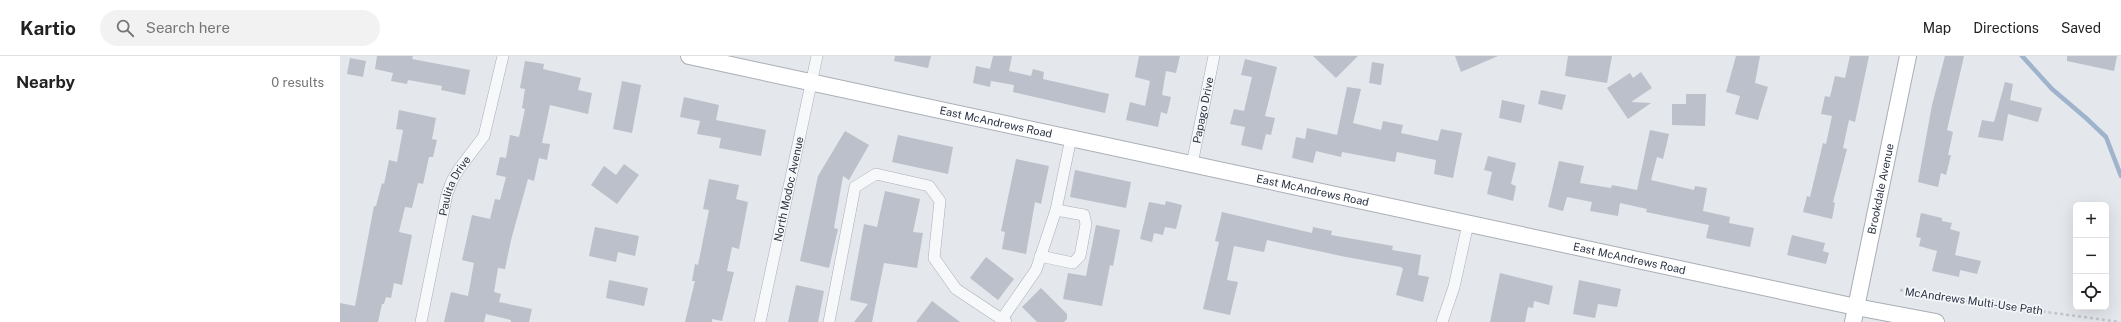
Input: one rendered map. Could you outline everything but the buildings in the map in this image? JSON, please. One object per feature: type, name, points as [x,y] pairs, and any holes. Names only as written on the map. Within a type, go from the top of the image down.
[{"type":"main road","name":"East McAndrews Road","points":[[689,56],[1468,224],[1854,315],[1936,322]]},
{"type":"main road","name":"Brookdale Avenue","points":[[1854,315],[1908,56]]},
{"type":"street","name":"Paulita Drive","points":[[421,322],[447,194],[459,169],[484,136],[503,56]]},
{"type":"street","name":"North Modoc Avenue","points":[[760,322],[817,56]]},
{"type":"street","name":"Papago Drive","points":[[1192,164],[1214,56]]},
{"type":"street","points":[[829,322],[855,187],[876,174],[929,186],[940,201],[934,258],[956,289],[1004,321],[1036,270],[1056,210],[1071,138]]},
{"type":"street","points":[[1040,256],[1073,263],[1080,256],[1086,224],[1084,215],[1056,210]]},
{"type":"street","points":[[1442,322],[1454,287],[1468,224]]},
{"type":"path","name":"McAndrews Multi-Use Path","points":[[1900,290],[1966,301],[2120,322]]},
{"type":"waterway","points":[[2022,56],[2052,89],[2106,137],[2121,176]]}]
